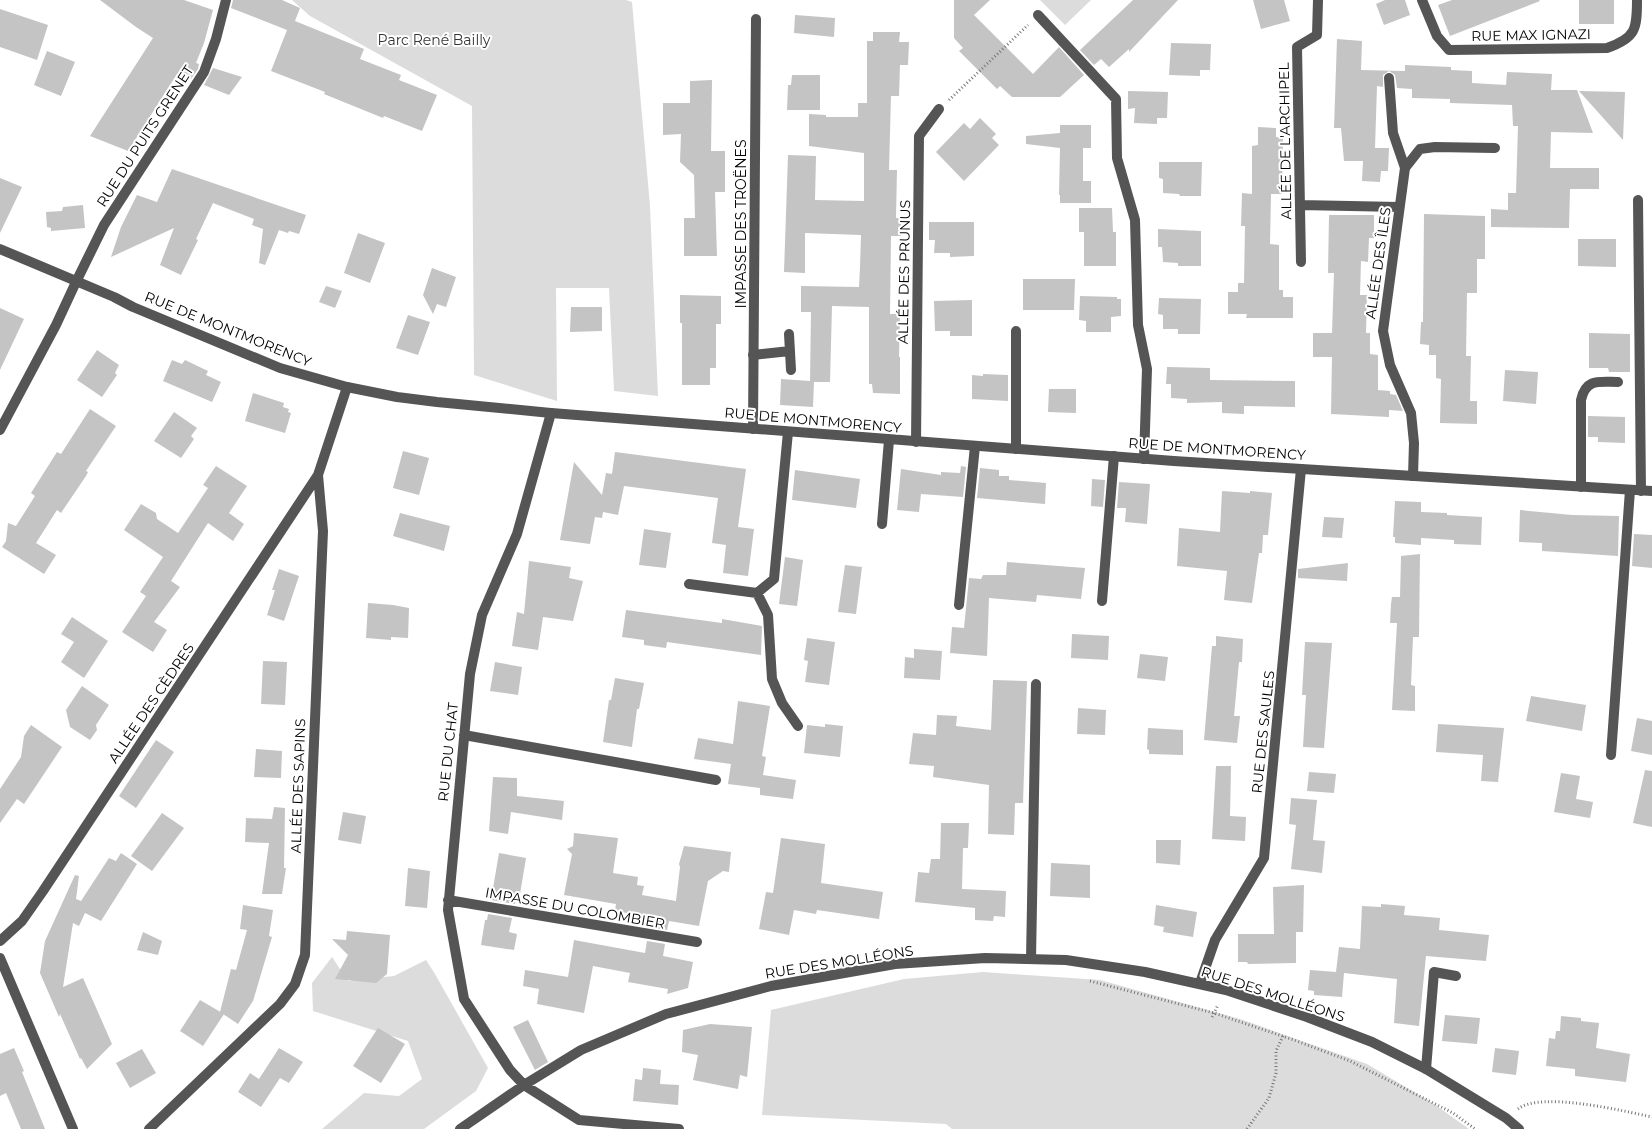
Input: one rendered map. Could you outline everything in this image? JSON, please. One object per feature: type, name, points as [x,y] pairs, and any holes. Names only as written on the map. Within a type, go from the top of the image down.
[{"type":"street","name":"RUE DU PUITS GRENET","points":[[0,430],[56,325],[104,225],[204,72],[216,39],[226,0]]},
{"type":"street","name":"ALLÉE DE L'ARCHIPEL","points":[[1301,262],[1297,47],[1318,35],[1318,0]]},
{"type":"street","name":"RUE MAX IGNAZI","points":[[1422,0],[1437,36],[1449,50],[1607,48],[1624,42],[1634,30],[1638,0]]},
{"type":"street","points":[[1038,15],[1116,99],[1117,158],[1136,220],[1138,325],[1147,369],[1144,458]]},
{"type":"street","name":"IMPASSE DES TROËNES","points":[[753,429],[756,19]]},
{"type":"street","name":"ALLÉE DES ÎLES","points":[[1389,78],[1393,133],[1405,168],[1383,331],[1390,365],[1411,413],[1414,443],[1413,476]]},
{"type":"street","name":"ALLÉE DES PRUNUS","points":[[916,442],[919,136],[939,109]]},
{"type":"street","points":[[1405,168],[1420,150],[1435,147],[1494,148]]},
{"type":"street","points":[[1611,755],[1635,490],[1638,200]]},
{"type":"street","points":[[1300,204],[1399,207]]},
{"type":"street","name":"RUE DE MONTMORENCY","points":[[0,249],[280,368],[347,387],[397,397],[552,413],[889,440],[1652,491]]},
{"type":"street","points":[[1016,331],[1016,449]]},
{"type":"street","points":[[789,334],[791,370]]},
{"type":"street","points":[[753,355],[790,351]]},
{"type":"street","points":[[1581,487],[1581,400],[1584,390],[1592,382],[1618,382]]},
{"type":"street","name":"ALLÉE DES SAPINS","points":[[149,1129],[280,1004],[295,984],[305,955],[323,531],[318,475],[347,387]]},
{"type":"street","name":"RUE DU CHAT","points":[[552,413],[516,534],[482,615],[470,674],[448,910],[464,999],[510,1070],[524,1086],[582,1125]]},
{"type":"street","points":[[688,584],[757,593],[774,579],[788,432]]},
{"type":"street","points":[[882,524],[889,440]]},
{"type":"street","points":[[959,605],[975,446]]},
{"type":"street","points":[[1102,602],[1114,456]]},
{"type":"street","name":"RUE DES SAULES","points":[[1200,983],[1215,940],[1264,858],[1301,469]]},
{"type":"street","name":"ALLÉE DES CÈDRES","points":[[0,941],[22,921],[43,891],[318,475]]},
{"type":"street","points":[[757,593],[768,615],[768,643],[772,679],[782,703],[798,726]]},
{"type":"street","points":[[1031,959],[1036,684]]},
{"type":"street","points":[[464,736],[716,780]]},
{"type":"street","name":"IMPASSE DU COLOMBIER","points":[[448,900],[697,942]]},
{"type":"street","points":[[0,958],[73,1129]]},
{"type":"street","name":"RUE DES MOLLÉONS","points":[[460,1129],[581,1050],[666,1014],[771,986],[895,964],[985,958],[1066,960],[1145,972],[1226,990],[1372,1042],[1426,1068],[1506,1118],[1520,1129]]},
{"type":"street","points":[[1426,1068],[1434,972],[1456,976]]},
{"type":"street","points":[[582,1125],[679,1129]]},
{"type":"path","points":[[939,109],[1038,15]]},
{"type":"path","points":[[1086,980],[1214,1013],[1350,1061],[1453,1113],[1475,1129]]},
{"type":"path","points":[[1246,1129],[1269,1098],[1276,1072],[1276,1051],[1282,1036]]},
{"type":"path","points":[[1506,1118],[1522,1105],[1542,1102],[1586,1104],[1652,1116]]},
{"type":"green space","name":"Parc René Bailly","points":[[292,0],[626,0],[632,2],[650,206],[658,396],[614,391],[609,288],[556,288],[557,401],[474,375],[472,106],[310,16]]},
{"type":"green space","points":[[1040,0],[1091,0],[1065,25]]},
{"type":"green space","points":[[332,957],[348,981],[394,976],[426,960],[488,1068],[476,1091],[424,1129],[322,1129],[364,1093],[399,1096],[422,1079],[408,1041],[313,1011],[312,983]]},
{"type":"green space","points":[[983,972],[1100,980],[1240,1019],[1367,1064],[1434,1104],[1469,1129],[952,1129],[946,1124],[762,1115],[771,1010],[904,979]]},
{"type":"building","points":[[100,0],[184,0],[213,10],[204,43],[196,63],[199,64],[198,69],[191,79],[177,74],[128,151],[90,136],[153,38]]},
{"type":"building","points":[[233,0],[282,0],[300,8],[295,21],[364,49],[360,59],[401,75],[399,80],[437,95],[422,131],[384,116],[383,118],[324,94],[325,92],[271,71],[287,30],[231,8]]},
{"type":"building","points":[[954,0],[990,0],[974,15],[1033,74],[1059,47],[1084,75],[1060,97],[1012,97],[1000,86],[997,89],[959,51],[963,48],[954,38]]},
{"type":"building","points":[[1133,0],[1178,0],[1129,52],[1129,49],[1109,67],[1101,59],[1094,65],[1080,50]]},
{"type":"building","points":[[1253,0],[1284,0],[1290,21],[1261,29]]},
{"type":"building","points":[[1385,0],[1405,0],[1410,15],[1384,25],[1376,4]]},
{"type":"building","points":[[1452,0],[1540,1],[1450,36],[1438,5]]},
{"type":"building","points":[[1579,0],[1614,0],[1614,24],[1579,24]]},
{"type":"building","points":[[0,9],[48,25],[37,60],[0,47]]},
{"type":"building","points":[[795,15],[835,18],[834,37],[794,33]]},
{"type":"building","points":[[873,32],[900,32],[899,42],[909,42],[908,65],[900,65],[899,96],[891,96],[889,170],[897,170],[896,218],[901,218],[901,236],[891,236],[890,314],[900,314],[900,394],[873,393],[872,384],[869,384],[869,307],[832,306],[830,382],[814,382],[813,407],[780,405],[781,379],[810,381],[811,312],[801,312],[801,286],[859,287],[860,267],[861,235],[805,233],[805,273],[784,272],[788,155],[816,156],[815,200],[864,201],[864,153],[809,146],[809,114],[826,115],[826,117],[858,117],[858,103],[867,103],[867,41],[873,41]]},
{"type":"building","points":[[1337,39],[1362,41],[1361,70],[1405,71],[1405,65],[1451,67],[1451,70],[1472,71],[1472,83],[1506,85],[1507,72],[1552,74],[1551,90],[1577,90],[1593,133],[1551,132],[1550,168],[1599,168],[1599,189],[1570,189],[1569,228],[1491,227],[1491,209],[1508,210],[1508,193],[1516,193],[1518,126],[1513,126],[1512,105],[1450,103],[1450,99],[1412,98],[1412,89],[1397,88],[1395,75],[1389,71],[1383,75],[1383,87],[1377,86],[1375,148],[1389,148],[1388,171],[1381,171],[1380,182],[1362,181],[1363,161],[1344,161],[1341,128],[1334,128]]},
{"type":"building","points":[[1171,43],[1211,44],[1210,70],[1200,70],[1200,76],[1169,75]]},
{"type":"building","points":[[47,51],[75,62],[61,96],[34,85]]},
{"type":"building","points":[[213,68],[242,77],[229,95],[204,85]]},
{"type":"building","points":[[792,75],[820,75],[820,110],[787,110],[788,85],[791,85]]},
{"type":"building","points":[[712,80],[711,151],[725,151],[725,192],[715,192],[717,256],[684,256],[684,218],[695,218],[694,175],[680,162],[681,134],[663,135],[663,103],[690,103],[690,81]]},
{"type":"building","points":[[1128,91],[1168,92],[1167,118],[1157,118],[1157,124],[1134,123],[1135,108],[1128,109]]},
{"type":"building","points":[[1579,91],[1625,92],[1623,140]]},
{"type":"building","points":[[980,118],[996,134],[992,138],[999,145],[964,181],[936,152],[964,123],[970,129]]},
{"type":"building","points":[[1060,125],[1091,125],[1091,148],[1083,148],[1083,181],[1091,181],[1091,203],[1060,203],[1060,148],[1026,144],[1026,136],[1060,133]]},
{"type":"building","points":[[1258,127],[1276,128],[1276,137],[1283,137],[1282,194],[1271,194],[1270,244],[1279,245],[1279,290],[1283,290],[1283,297],[1293,297],[1293,318],[1246,318],[1247,314],[1228,314],[1228,292],[1238,292],[1238,283],[1244,283],[1245,226],[1241,226],[1242,193],[1252,194],[1252,146],[1258,145]]},
{"type":"building","points":[[1159,162],[1202,162],[1201,196],[1180,196],[1179,194],[1163,193],[1163,179],[1159,178]]},
{"type":"building","points":[[172,169],[306,215],[299,234],[279,230],[265,265],[259,263],[263,229],[252,225],[254,219],[213,203],[181,275],[160,265],[174,228],[111,257],[121,227],[137,195],[157,202]]},
{"type":"building","points":[[0,178],[22,187],[0,233]]},
{"type":"building","points":[[83,205],[85,228],[51,231],[51,228],[47,227],[46,212],[62,211],[63,207]]},
{"type":"building","points":[[1079,208],[1112,208],[1113,232],[1116,232],[1116,266],[1084,266],[1084,232],[1079,232]]},
{"type":"building","points":[[1424,214],[1485,216],[1485,259],[1477,259],[1477,293],[1467,293],[1466,356],[1471,356],[1470,401],[1477,401],[1477,424],[1440,423],[1441,379],[1436,378],[1436,355],[1429,355],[1429,345],[1420,344],[1421,322],[1423,322]]},
{"type":"building","points":[[1329,215],[1374,215],[1374,238],[1369,238],[1368,262],[1361,261],[1360,295],[1367,295],[1366,333],[1370,333],[1370,354],[1378,355],[1378,390],[1390,391],[1390,394],[1396,395],[1403,411],[1389,410],[1389,417],[1331,414],[1332,357],[1313,357],[1313,333],[1332,333],[1334,273],[1328,273]]},
{"type":"building","points":[[929,222],[974,222],[974,256],[950,257],[950,253],[934,253],[935,240],[929,240]]},
{"type":"building","points":[[1158,229],[1201,231],[1201,266],[1178,266],[1178,263],[1163,262],[1162,247],[1158,247]]},
{"type":"building","points":[[358,233],[385,243],[370,283],[344,273]]},
{"type":"building","points":[[1578,239],[1616,239],[1616,267],[1578,266]]},
{"type":"building","points":[[432,268],[456,277],[446,307],[437,304],[433,314],[423,295]]},
{"type":"building","points":[[1023,279],[1075,279],[1074,310],[1023,310]]},
{"type":"building","points":[[326,286],[342,291],[335,308],[319,302]]},
{"type":"building","points":[[680,295],[721,296],[721,324],[716,324],[716,368],[710,368],[710,385],[682,385]]},
{"type":"building","points":[[1080,296],[1117,297],[1117,299],[1121,299],[1121,316],[1111,317],[1111,332],[1086,332],[1086,321],[1079,320]]},
{"type":"building","points":[[1159,298],[1201,299],[1200,334],[1178,334],[1178,329],[1163,329],[1163,315],[1158,314]]},
{"type":"building","points":[[972,300],[972,336],[950,336],[950,331],[935,331],[934,301]]},
{"type":"building","points":[[571,307],[602,307],[602,331],[570,332]]},
{"type":"building","points":[[0,308],[24,319],[0,370]]},
{"type":"building","points":[[408,315],[430,322],[418,355],[396,348]]},
{"type":"building","points":[[1589,333],[1630,334],[1630,372],[1609,372],[1608,368],[1589,368]]},
{"type":"building","points":[[97,350],[119,365],[115,373],[117,375],[102,397],[77,380]]},
{"type":"building","points":[[172,360],[182,364],[185,360],[208,371],[206,375],[221,382],[212,402],[163,381]]},
{"type":"building","points":[[1167,367],[1210,368],[1210,380],[1295,381],[1295,407],[1244,406],[1244,414],[1222,413],[1222,402],[1187,403],[1187,399],[1171,398],[1171,384],[1166,384]]},
{"type":"building","points":[[1505,370],[1538,372],[1536,404],[1503,401]]},
{"type":"building","points":[[983,374],[1008,375],[1008,401],[972,399],[972,375],[983,376]]},
{"type":"building","points":[[1049,389],[1076,389],[1076,413],[1048,412]]},
{"type":"building","points":[[253,393],[284,403],[283,407],[289,409],[288,412],[291,413],[285,433],[245,421]]},
{"type":"building","points":[[90,409],[116,426],[61,513],[57,510],[36,543],[56,555],[44,574],[2,547],[6,541],[8,523],[16,526],[35,496],[31,493],[57,452],[61,454]]},
{"type":"building","points":[[174,412],[197,428],[191,436],[194,439],[181,458],[154,441]]},
{"type":"building","points":[[1588,416],[1625,417],[1625,443],[1598,442],[1598,437],[1588,437]]},
{"type":"building","points":[[403,451],[429,458],[419,495],[393,488]]},
{"type":"building","points":[[615,452],[746,469],[738,527],[754,529],[748,576],[723,573],[726,545],[712,543],[718,498],[624,486],[618,515],[603,512],[602,518],[595,517],[590,544],[560,540],[574,462],[602,495],[606,473],[612,474]]},
{"type":"building","points":[[216,466],[247,486],[229,513],[244,524],[233,541],[208,523],[171,581],[180,587],[154,622],[167,630],[153,652],[122,632],[146,596],[140,592],[163,557],[124,530],[141,504],[156,513],[157,519],[178,533],[208,488],[203,485]]},
{"type":"building","points":[[961,466],[966,467],[963,497],[921,494],[919,512],[897,510],[901,469],[941,475],[941,472],[960,473]]},
{"type":"building","points":[[980,468],[999,470],[999,476],[1009,476],[1009,480],[1046,483],[1045,504],[977,498]]},
{"type":"building","points":[[795,470],[860,479],[856,508],[792,500]]},
{"type":"building","points":[[1092,479],[1105,480],[1103,507],[1091,506]]},
{"type":"building","points":[[1119,482],[1150,484],[1147,524],[1125,522],[1126,508],[1117,508]]},
{"type":"building","points":[[1222,491],[1272,493],[1268,535],[1263,535],[1262,553],[1259,553],[1252,603],[1224,600],[1227,571],[1177,566],[1179,528],[1220,532]]},
{"type":"building","points":[[1395,501],[1421,502],[1421,512],[1482,517],[1481,545],[1454,544],[1454,540],[1421,538],[1421,545],[1395,543],[1395,537],[1393,537]]},
{"type":"building","points":[[1520,510],[1572,515],[1619,516],[1618,556],[1542,551],[1542,543],[1519,542]]},
{"type":"building","points":[[400,513],[450,526],[444,551],[393,536]]},
{"type":"building","points":[[1324,517],[1344,518],[1342,538],[1322,537]]},
{"type":"building","points":[[644,529],[671,533],[666,568],[639,565]]},
{"type":"building","points":[[1634,534],[1652,535],[1652,568],[1632,566]]},
{"type":"building","points":[[1420,554],[1419,637],[1413,637],[1411,685],[1415,686],[1415,711],[1392,710],[1397,623],[1390,623],[1392,597],[1400,597],[1401,556]]},
{"type":"building","points":[[785,557],[803,560],[797,606],[779,604]]},
{"type":"building","points":[[529,561],[571,567],[569,578],[583,581],[573,621],[543,617],[538,650],[512,646],[517,612],[524,614]]},
{"type":"building","points":[[1007,562],[1085,568],[1081,599],[1037,595],[1036,602],[989,598],[987,656],[950,653],[952,627],[964,628],[969,578],[981,579],[983,575],[1006,575]]},
{"type":"building","points":[[1348,563],[1347,581],[1298,578],[1298,569]]},
{"type":"building","points":[[845,565],[862,567],[856,614],[838,612]]},
{"type":"building","points":[[279,569],[299,576],[284,621],[267,615]]},
{"type":"building","points":[[368,603],[409,608],[408,638],[391,637],[391,640],[366,638]]},
{"type":"building","points":[[626,610],[722,623],[722,619],[762,626],[761,655],[667,642],[666,648],[644,645],[644,640],[622,637]]},
{"type":"building","points":[[72,617],[108,641],[84,678],[61,662],[74,642],[61,634]]},
{"type":"building","points":[[1072,634],[1109,636],[1108,660],[1071,658]]},
{"type":"building","points":[[1216,636],[1243,639],[1242,662],[1239,662],[1234,716],[1240,716],[1237,743],[1204,740],[1212,646],[1216,646]]},
{"type":"building","points":[[807,638],[835,642],[829,685],[805,682],[808,661],[804,660]]},
{"type":"building","points":[[1305,642],[1332,643],[1324,748],[1303,747],[1306,695],[1302,695]]},
{"type":"building","points":[[914,649],[942,651],[940,680],[904,678],[905,657],[914,658]]},
{"type":"building","points":[[1140,654],[1168,657],[1165,681],[1137,678]]},
{"type":"building","points":[[263,661],[287,662],[285,705],[261,704]]},
{"type":"building","points":[[495,662],[522,667],[518,695],[490,691]]},
{"type":"building","points":[[615,678],[644,683],[639,709],[637,709],[632,747],[603,742],[609,700],[611,700]]},
{"type":"building","points":[[993,680],[1027,681],[1023,803],[1015,803],[1014,835],[988,834],[989,785],[933,777],[934,766],[909,764],[913,733],[936,735],[937,715],[957,716],[956,726],[991,730]]},
{"type":"building","points":[[82,686],[109,705],[96,725],[97,730],[90,740],[70,727],[66,710]]},
{"type":"building","points":[[1531,696],[1586,705],[1582,731],[1526,721]]},
{"type":"building","points":[[738,701],[770,706],[762,756],[766,757],[763,775],[796,780],[793,799],[760,795],[760,788],[728,784],[731,764],[694,759],[698,738],[733,744]]},
{"type":"building","points":[[1078,708],[1106,710],[1105,735],[1077,734]]},
{"type":"building","points":[[1637,718],[1652,721],[1652,755],[1631,751]]},
{"type":"building","points":[[825,724],[843,726],[840,757],[804,753],[807,725],[825,727]]},
{"type":"building","points":[[1438,724],[1504,728],[1498,782],[1481,781],[1483,755],[1436,752]]},
{"type":"building","points":[[31,725],[62,747],[24,804],[17,799],[0,823],[0,789],[21,757],[24,736]]},
{"type":"building","points":[[1148,728],[1183,730],[1183,755],[1149,754],[1147,749]]},
{"type":"building","points":[[156,740],[174,752],[136,808],[119,796]]},
{"type":"building","points":[[256,749],[282,751],[281,778],[254,777]]},
{"type":"building","points":[[1216,766],[1231,766],[1230,816],[1246,817],[1245,841],[1212,839]]},
{"type":"building","points":[[1645,770],[1652,771],[1652,827],[1633,823]]},
{"type":"building","points":[[1309,772],[1336,774],[1334,793],[1307,791]]},
{"type":"building","points":[[1561,773],[1580,776],[1576,799],[1593,802],[1590,818],[1554,812]]},
{"type":"building","points":[[493,777],[517,778],[517,796],[564,801],[562,820],[511,812],[508,834],[489,831]]},
{"type":"building","points":[[1291,798],[1317,800],[1313,840],[1325,841],[1322,873],[1291,869],[1296,825],[1289,824]]},
{"type":"building","points":[[274,807],[285,808],[284,868],[286,868],[282,894],[262,894],[269,843],[245,842],[246,818],[272,819]]},
{"type":"building","points":[[343,812],[366,816],[361,844],[338,840]]},
{"type":"building","points":[[162,813],[184,828],[152,871],[131,856]]},
{"type":"building","points":[[941,823],[969,823],[968,848],[963,848],[962,889],[1006,891],[1005,917],[994,916],[993,921],[975,920],[975,908],[915,902],[918,872],[929,873],[931,859],[940,859]]},
{"type":"building","points":[[574,833],[618,838],[613,873],[638,877],[637,885],[644,886],[642,895],[676,901],[679,864],[684,846],[731,852],[729,872],[723,871],[708,881],[699,926],[669,921],[667,930],[649,927],[651,917],[615,911],[616,904],[564,895],[572,854],[567,849],[573,846]]},
{"type":"building","points":[[781,838],[825,844],[821,883],[883,892],[879,919],[817,910],[816,914],[794,910],[789,935],[759,929],[766,892],[773,893]]},
{"type":"building","points":[[1156,840],[1181,840],[1180,865],[1156,863]]},
{"type":"building","points":[[121,853],[137,864],[101,921],[85,913],[79,926],[73,923],[63,987],[83,978],[112,1044],[87,1069],[80,1059],[60,1014],[59,1017],[40,973],[45,941],[75,875],[79,876],[76,899],[81,901],[109,858],[116,861]]},
{"type":"building","points":[[499,853],[526,858],[520,894],[517,894],[515,904],[491,900]]},
{"type":"building","points":[[1051,863],[1090,865],[1090,898],[1050,896]]},
{"type":"building","points":[[408,868],[430,871],[427,908],[405,906]]},
{"type":"building","points":[[1304,885],[1303,932],[1296,932],[1296,963],[1248,964],[1247,962],[1238,962],[1238,934],[1274,934],[1273,887]]},
{"type":"building","points":[[1381,904],[1405,906],[1404,915],[1440,918],[1439,930],[1489,935],[1486,961],[1426,956],[1419,1026],[1394,1023],[1397,979],[1344,973],[1342,997],[1314,995],[1314,991],[1308,990],[1310,970],[1336,972],[1339,947],[1360,949],[1362,906],[1381,907]]},
{"type":"building","points":[[243,905],[273,910],[269,936],[272,937],[253,1001],[238,1024],[220,1012],[231,969],[236,970],[247,930],[240,929]]},
{"type":"building","points":[[1156,905],[1197,912],[1193,937],[1163,932],[1164,927],[1154,925]]},
{"type":"building","points":[[488,914],[512,918],[509,932],[517,934],[514,950],[481,945],[485,920],[487,920]]},
{"type":"building","points":[[347,931],[390,935],[387,974],[376,983],[335,979],[348,955],[332,939],[346,940]]},
{"type":"building","points":[[143,932],[162,941],[158,955],[137,950]]},
{"type":"building","points":[[574,940],[645,953],[647,941],[665,944],[663,956],[693,962],[688,988],[667,994],[668,989],[628,982],[630,973],[593,966],[584,1013],[537,1004],[539,989],[523,986],[525,970],[568,977]]},
{"type":"building","points":[[200,1000],[224,1014],[203,1046],[180,1031]]},
{"type":"building","points":[[1445,1015],[1480,1018],[1477,1044],[1442,1041]]},
{"type":"building","points":[[1561,1016],[1581,1018],[1581,1021],[1599,1023],[1596,1048],[1630,1054],[1626,1082],[1575,1076],[1575,1069],[1546,1066],[1549,1038],[1555,1039],[1556,1031],[1560,1031]]},
{"type":"building","points":[[528,1020],[548,1062],[535,1070],[513,1027]]},
{"type":"building","points":[[710,1024],[752,1027],[747,1077],[740,1075],[738,1089],[693,1080],[698,1055],[682,1052],[683,1030]]},
{"type":"building","points":[[378,1028],[405,1044],[381,1083],[353,1066]]},
{"type":"building","points":[[14,1048],[45,1129],[21,1129],[6,1093],[0,1096],[0,1054]]},
{"type":"building","points":[[279,1048],[303,1062],[289,1083],[280,1078],[261,1107],[238,1092],[250,1073],[259,1079]]},
{"type":"building","points":[[1495,1048],[1519,1051],[1516,1075],[1492,1072]]},
{"type":"building","points":[[142,1049],[156,1073],[130,1088],[116,1063]]},
{"type":"building","points":[[643,1068],[661,1070],[660,1084],[679,1085],[678,1105],[633,1101],[635,1079],[642,1080]]}]
